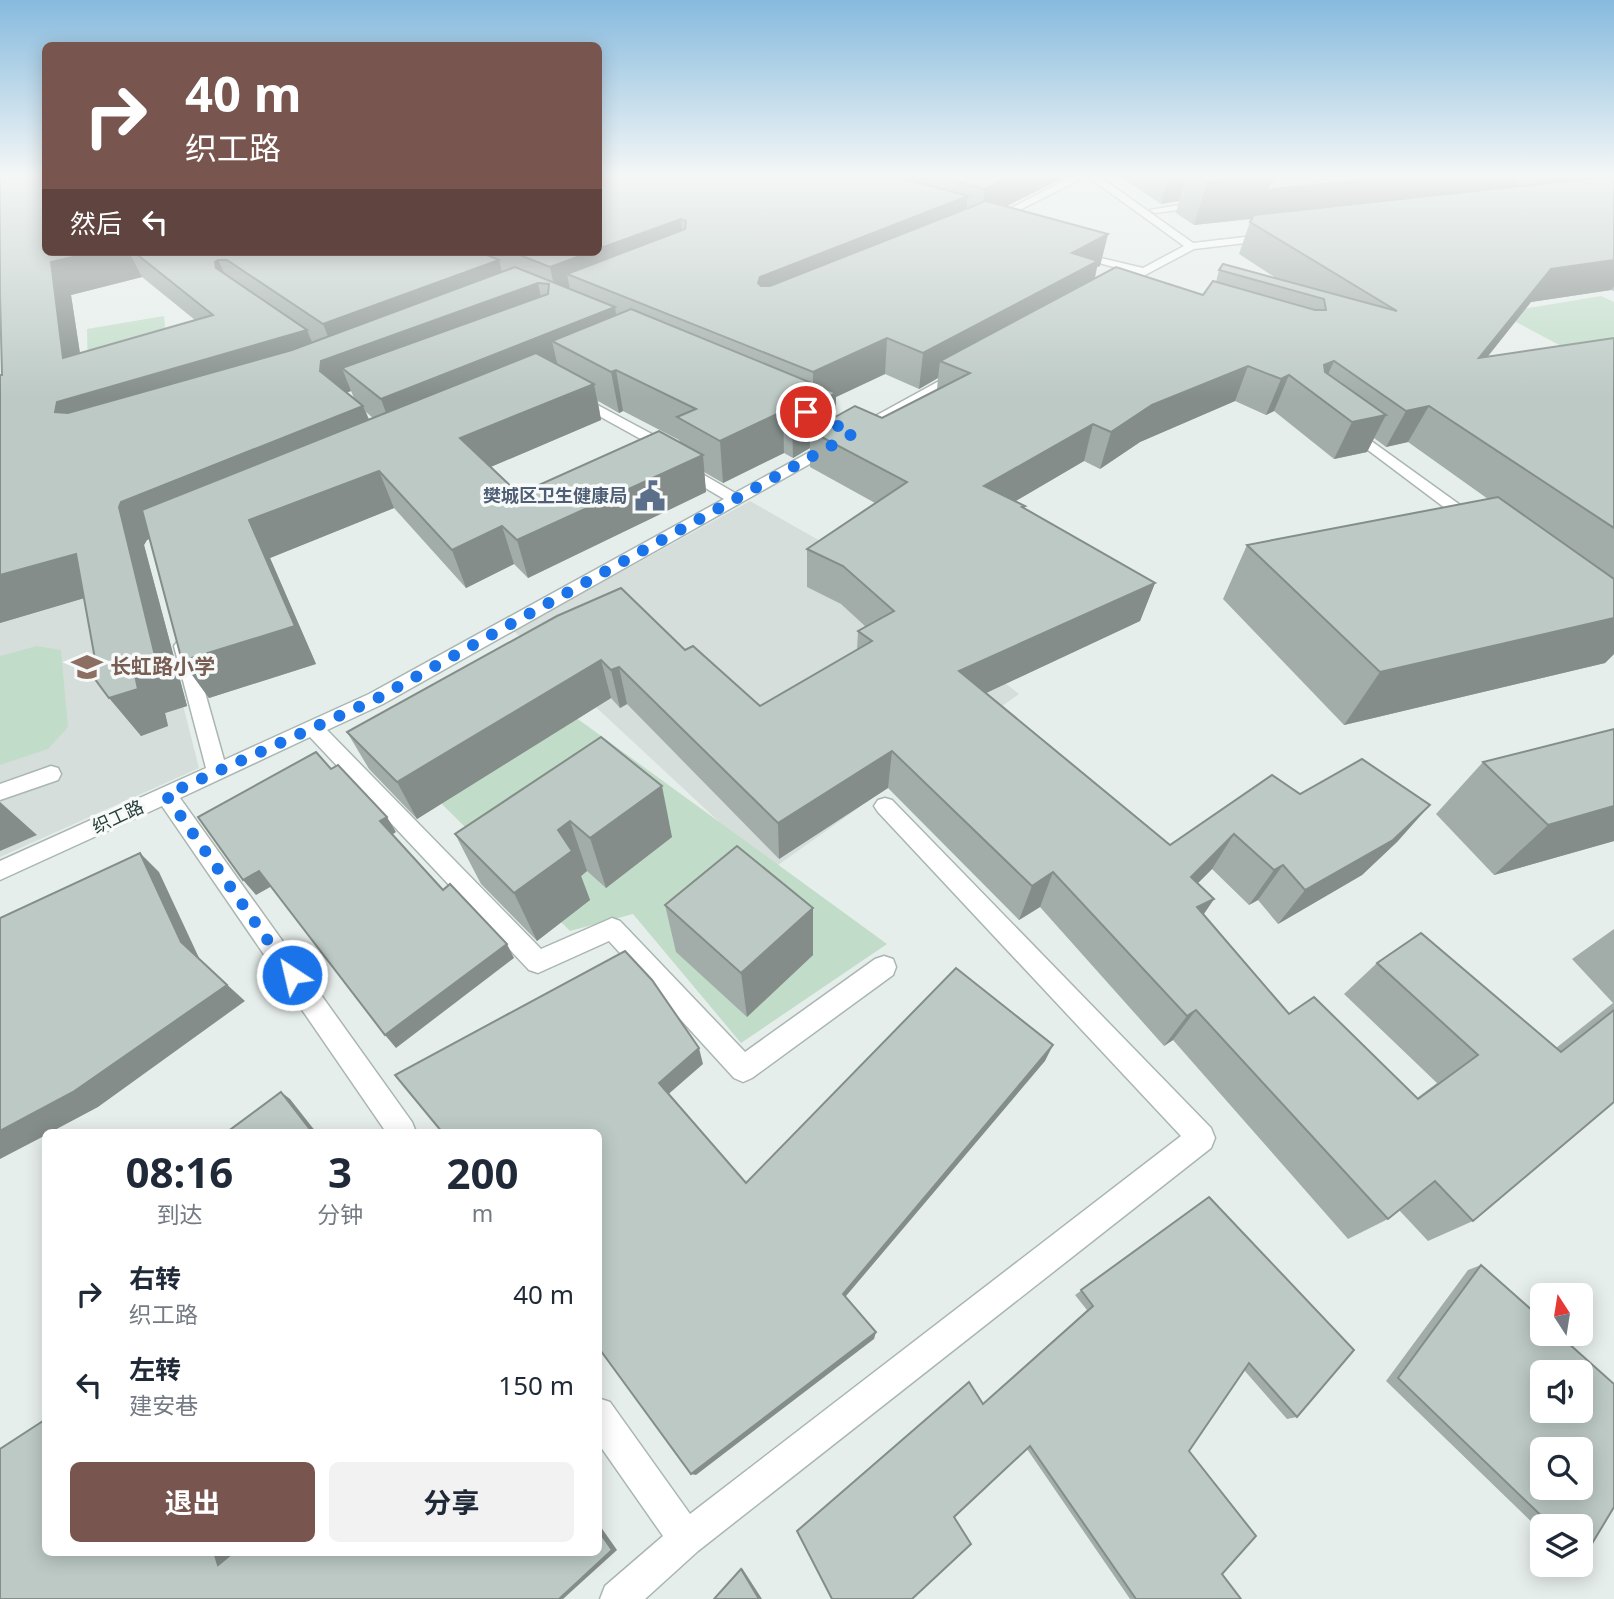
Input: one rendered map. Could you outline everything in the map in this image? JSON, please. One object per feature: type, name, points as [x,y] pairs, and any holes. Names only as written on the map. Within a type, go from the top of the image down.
[{"type":"street","points":[[1105,294],[1130,286],[1144,272],[1186,249]]},
{"type":"street","points":[[1069,251],[1144,272]]},
{"type":"street","name":"织工路","points":[[0,871],[376,699],[735,499],[847,430],[972,367]]},
{"type":"street","points":[[568,393],[676,453],[665,458],[735,499]]},
{"type":"street","points":[[1338,420],[1492,536]]},
{"type":"street","points":[[177,625],[217,772]]},
{"type":"street","points":[[313,728],[538,962],[612,928],[743,1069],[884,967]]},
{"type":"street","points":[[0,792],[51,774]]},
{"type":"street","points":[[166,795],[400,1129]]},
{"type":"street","points":[[618,1599],[686,1539],[1200,1138],[886,806]]},
{"type":"street","points":[[602,1420],[686,1539]]},
{"type":"shaded area","points":[[750,501],[843,554],[1019,694],[771,870],[514,631]]},
{"type":"shaded area","name":"长虹路小学","points":[[137,524],[199,768],[0,857],[0,565]]},
{"type":"green space","points":[[1601,296],[1614,302],[1614,374],[1499,313]]},
{"type":"green space","points":[[164,316],[168,356],[88,372],[87,329]]},
{"type":"green space","points":[[37,646],[61,650],[68,727],[48,749],[0,765],[0,656]]},
{"type":"green space","points":[[494,658],[887,944],[741,1043],[633,914],[570,931],[362,725]]},
{"type":"building","points":[[0,249],[42,249],[42,256],[77,256],[51,262],[63,358],[213,315],[139,256],[490,256],[499,260],[323,324],[227,260],[218,260],[215,262],[216,268],[307,330],[57,402],[55,412],[68,413],[292,350],[515,267],[615,307],[381,399],[342,368],[548,294],[549,284],[538,283],[321,361],[320,371],[363,406],[121,502],[119,507],[158,668],[135,675],[138,689],[109,698],[83,663],[95,659],[76,554],[0,575]]},
{"type":"building","points":[[634,249],[833,249],[760,277],[758,283],[761,286],[770,286],[865,249],[1080,249],[1072,253],[1098,261],[923,353],[887,338],[813,372],[567,274]]},
{"type":"building","points":[[1294,249],[1614,249],[1614,260],[1551,269],[1479,358],[1614,338],[1614,528],[1429,406],[1406,411],[1334,361],[1324,365],[1325,372],[1386,415],[1352,422],[1289,375],[1281,379],[1248,366],[1152,405],[1111,432],[1093,424],[984,486],[1025,506],[1022,507],[1155,583],[959,671],[1170,845],[1272,775],[1300,794],[1362,759],[1430,805],[1393,840],[1305,890],[1283,865],[1274,870],[1234,834],[1191,877],[1214,899],[1197,907],[1289,1014],[1314,997],[1418,1099],[1478,1055],[1377,963],[1421,933],[1561,1052],[1614,1010],[1614,1102],[1473,1221],[1435,1181],[1388,1219],[1196,1010],[1187,1016],[1053,872],[1032,886],[892,751],[778,823],[619,667],[611,670],[601,660],[397,782],[347,732],[557,616],[621,588],[685,650],[693,646],[760,706],[872,641],[858,631],[894,611],[843,566],[807,549],[907,482],[810,431],[855,406],[882,418],[970,373],[940,361],[1116,267],[1203,295],[1213,281],[1315,310],[1326,310],[1324,299],[1219,270],[1223,264],[1397,311]]},
{"type":"building","points":[[522,256],[580,256],[550,267]]},
{"type":"building","points":[[631,309],[836,393],[792,416],[783,411],[720,441],[677,417],[696,409],[616,370],[611,372],[552,341]]},
{"type":"building","points":[[536,353],[594,384],[460,438],[519,494],[659,431],[703,455],[517,540],[502,526],[452,550],[379,471],[249,520],[295,626],[182,661],[142,510]]},
{"type":"building","points":[[1498,497],[1614,579],[1614,618],[1380,672],[1247,545]]},
{"type":"building","points":[[1614,729],[1614,806],[1548,825],[1483,762]]},
{"type":"building","points":[[601,737],[662,786],[590,838],[570,821],[558,830],[572,851],[514,893],[455,834]]},
{"type":"building","points":[[316,752],[331,769],[338,765],[387,817],[380,821],[443,890],[450,884],[507,944],[385,1035],[259,871],[243,880],[198,817]]},
{"type":"building","points":[[737,846],[813,908],[741,973],[665,905]]},
{"type":"building","points":[[140,853],[181,942],[227,985],[73,1092],[0,1131],[0,918]]},
{"type":"building","points":[[625,951],[652,980],[699,1048],[659,1083],[746,1183],[956,968],[1053,1045],[843,1294],[876,1332],[691,1474],[602,1352],[602,1129],[440,1129],[395,1075]]},
{"type":"building","points":[[281,1092],[310,1129],[231,1129]]},
{"type":"building","points":[[1209,1197],[1354,1350],[1297,1417],[1249,1363],[1189,1451],[1256,1536],[1222,1574],[1241,1599],[1136,1599],[1030,1446],[954,1517],[971,1544],[912,1599],[832,1599],[797,1531],[969,1382],[983,1404],[1093,1306],[1081,1290]]},
{"type":"building","points":[[1481,1265],[1530,1308],[1530,1346],[1571,1346],[1587,1360],[1530,1360],[1530,1423],[1593,1423],[1593,1365],[1614,1384],[1614,1507],[1593,1542],[1593,1514],[1540,1514],[1398,1378]]},
{"type":"building","points":[[42,1422],[42,1556],[215,1556],[218,1565],[229,1556],[602,1556],[602,1536],[612,1550],[559,1599],[0,1599],[0,1449]]},
{"type":"building","points":[[741,1569],[759,1599],[714,1599]]},
{"type":"place","name":"樊城区卫生健康局","points":[[650,496]]},
{"type":"place","name":"长虹路小学","points":[[87,667]]},
{"type":"route","points":[[292,975],[166,795],[376,699],[854,433],[806,412]]}]
